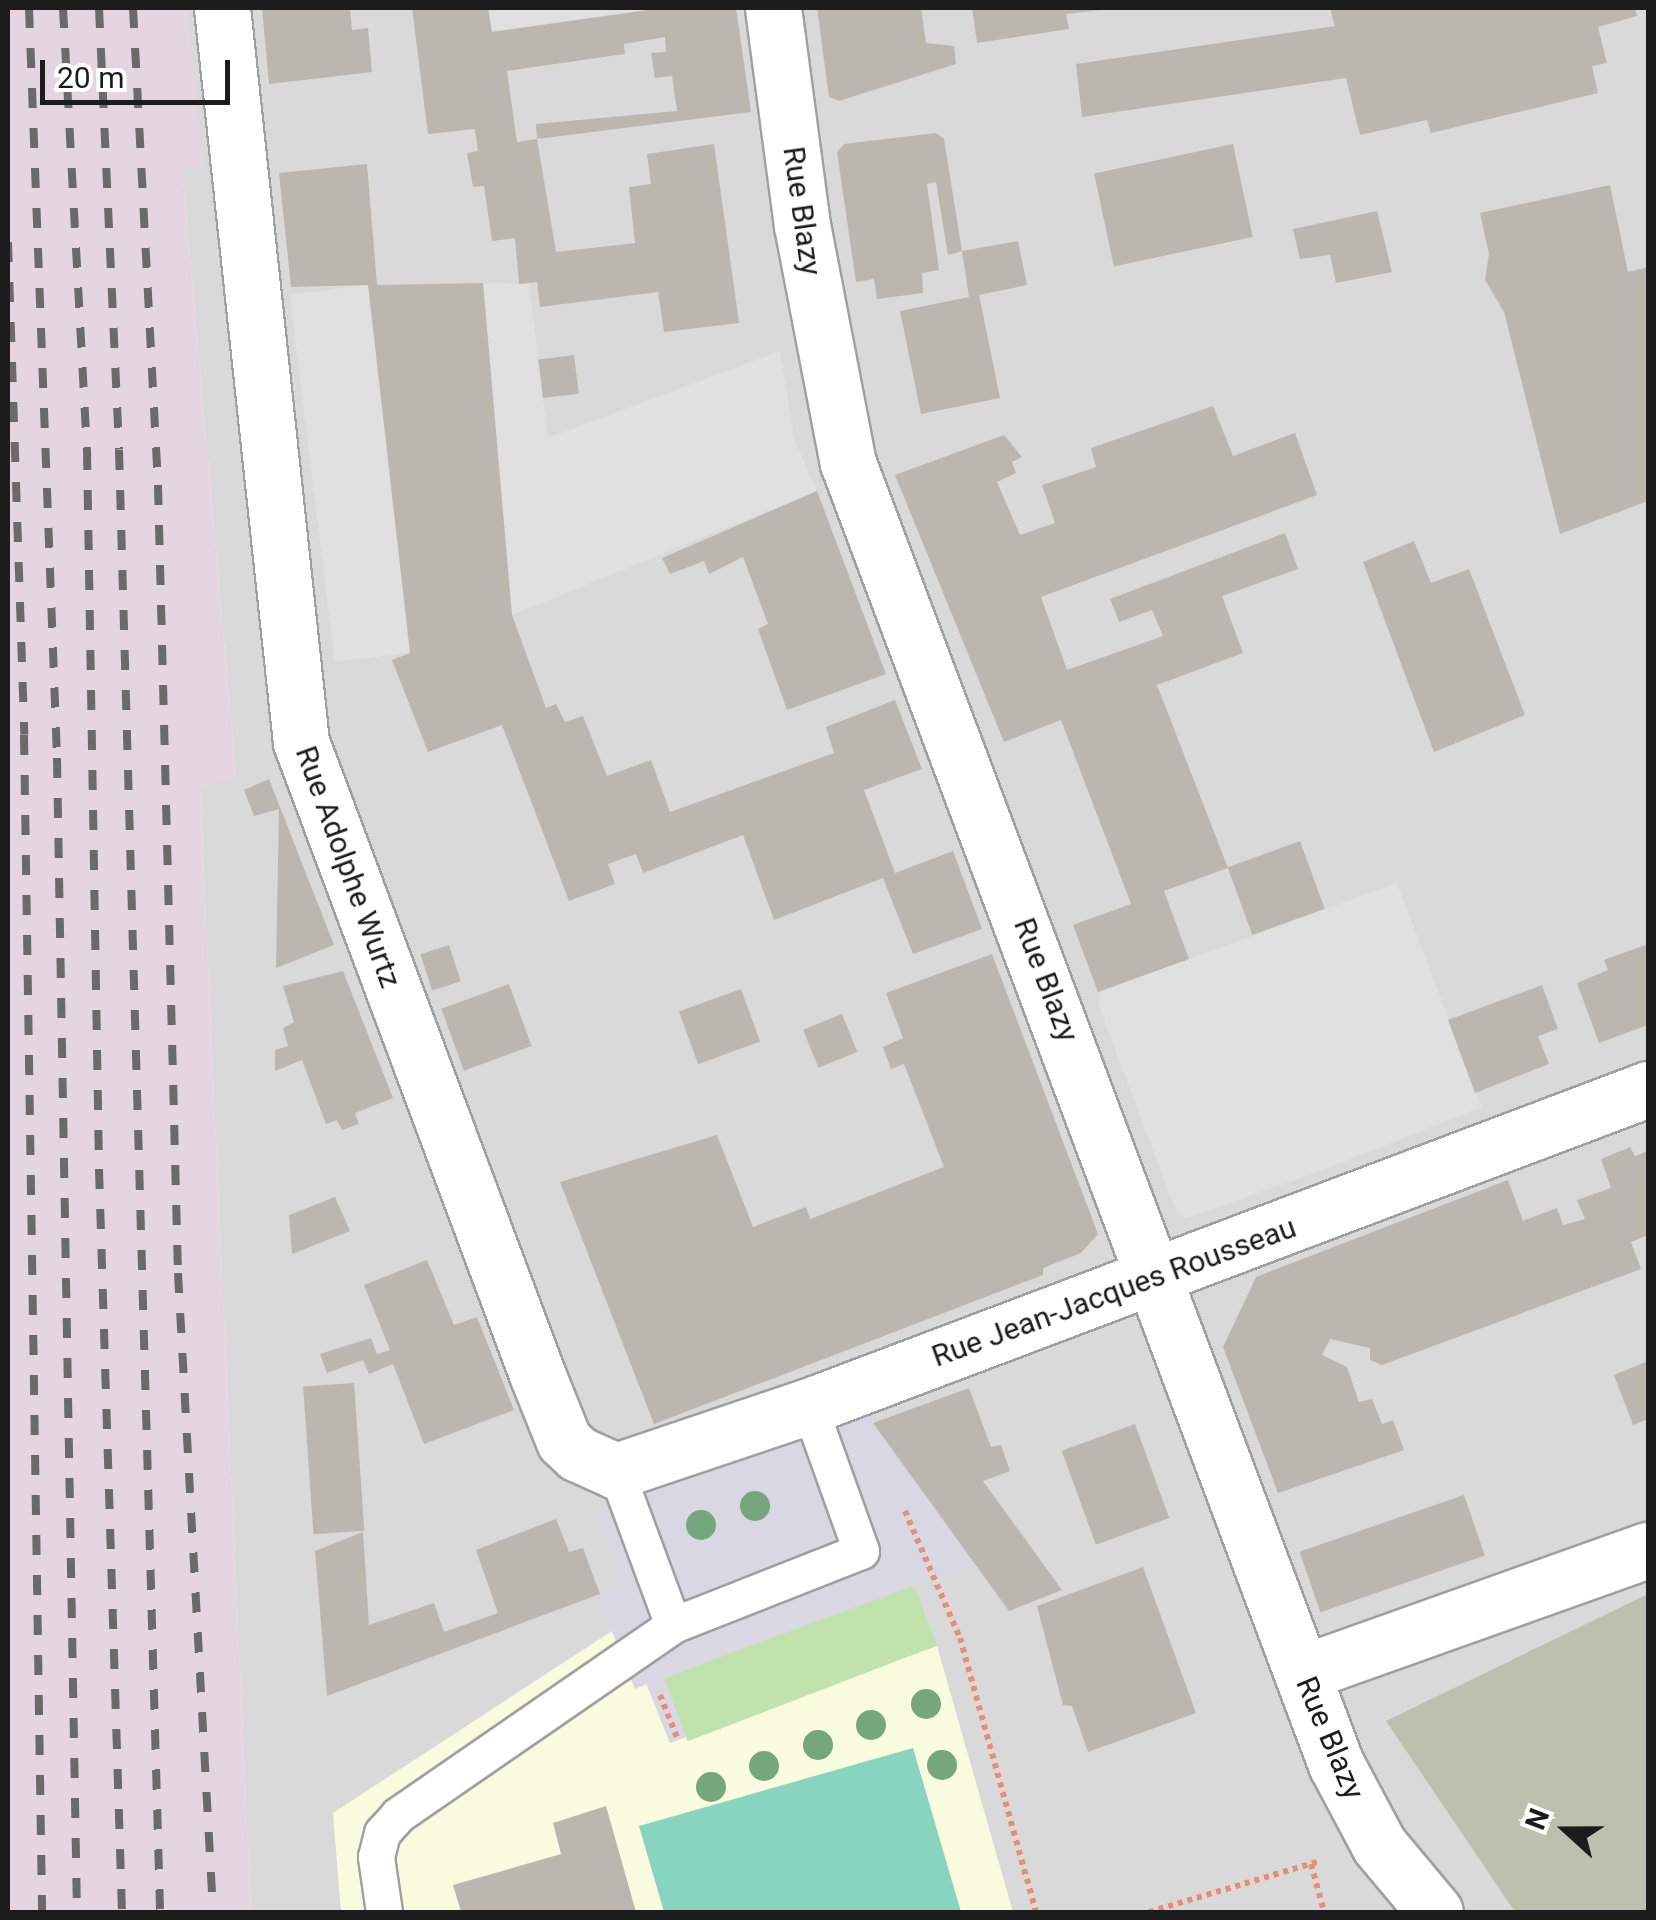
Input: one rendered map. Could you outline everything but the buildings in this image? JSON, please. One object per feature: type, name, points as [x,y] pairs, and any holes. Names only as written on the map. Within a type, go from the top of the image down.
[{"type":"street","name":"Rue Adolphe Wurtz","points":[[222,8],[301,742],[564,1441],[597,1463]]},
{"type":"street","name":"Rue Blazy","points":[[773,8],[802,225],[848,463],[1133,1210],[1153,1278],[1336,1764],[1380,1845],[1434,1912]]},
{"type":"street","name":"Rue Jean-Jacques Rousseau","points":[[597,1463],[810,1406],[1648,1089]]},
{"type":"street","points":[[1302,1673],[1648,1550]]},
{"type":"lane","points":[[384,1912],[376,1857],[382,1833],[398,1815],[674,1625],[861,1551],[810,1406]]},
{"type":"lane","points":[[597,1463],[674,1625]]},
{"type":"path","points":[[903,1506],[960,1638],[1036,1912]]},
{"type":"path","points":[[1149,1912],[1380,1845]]},
{"type":"path","points":[[1311,1864],[1324,1912]]},
{"type":"shaded area","points":[[8,8],[187,8],[203,167],[182,168],[236,776],[200,788],[251,1912],[8,1912]]},
{"type":"shaded area","points":[[187,8],[1648,8],[1648,1912],[251,1912],[200,787],[236,775],[182,167],[202,166]]},
{"type":"shaded area","points":[[489,8],[663,8],[491,31]]},
{"type":"shaded area","points":[[483,283],[529,284],[548,438],[780,351],[794,438],[817,491],[512,615]]},
{"type":"shaded area","points":[[368,285],[413,652],[335,662],[290,295]]},
{"type":"shaded area","points":[[1397,883],[1482,1107],[1187,1218],[1177,1214],[1098,1004],[1099,992]]},
{"type":"shaded area","points":[[866,1411],[974,1564],[664,1677],[686,1737],[670,1743],[647,1684],[635,1689],[600,1594],[623,1584],[595,1511]]},
{"type":"shaded area","points":[[1648,1594],[1648,1912],[1515,1912],[1386,1721]]},
{"type":"shaded area","points":[[612,1631],[635,1688],[646,1683],[670,1743],[937,1646],[1013,1912],[341,1912],[333,1813]]},
{"type":"green space","points":[[913,1583],[937,1646],[688,1741],[664,1679]]},
{"type":"green space","points":[[913,1748],[961,1912],[664,1912],[639,1826]]},
{"type":"railway","points":[[29,8],[57,758],[77,1912]]},
{"type":"railway","points":[[63,8],[87,450],[99,1169],[122,1912]]},
{"type":"railway","points":[[99,8],[119,450],[160,1912]]},
{"type":"railway","points":[[133,8],[158,485],[178,1273],[213,1912]]},
{"type":"railway","points":[[8,242],[24,735],[42,1912]]}]
